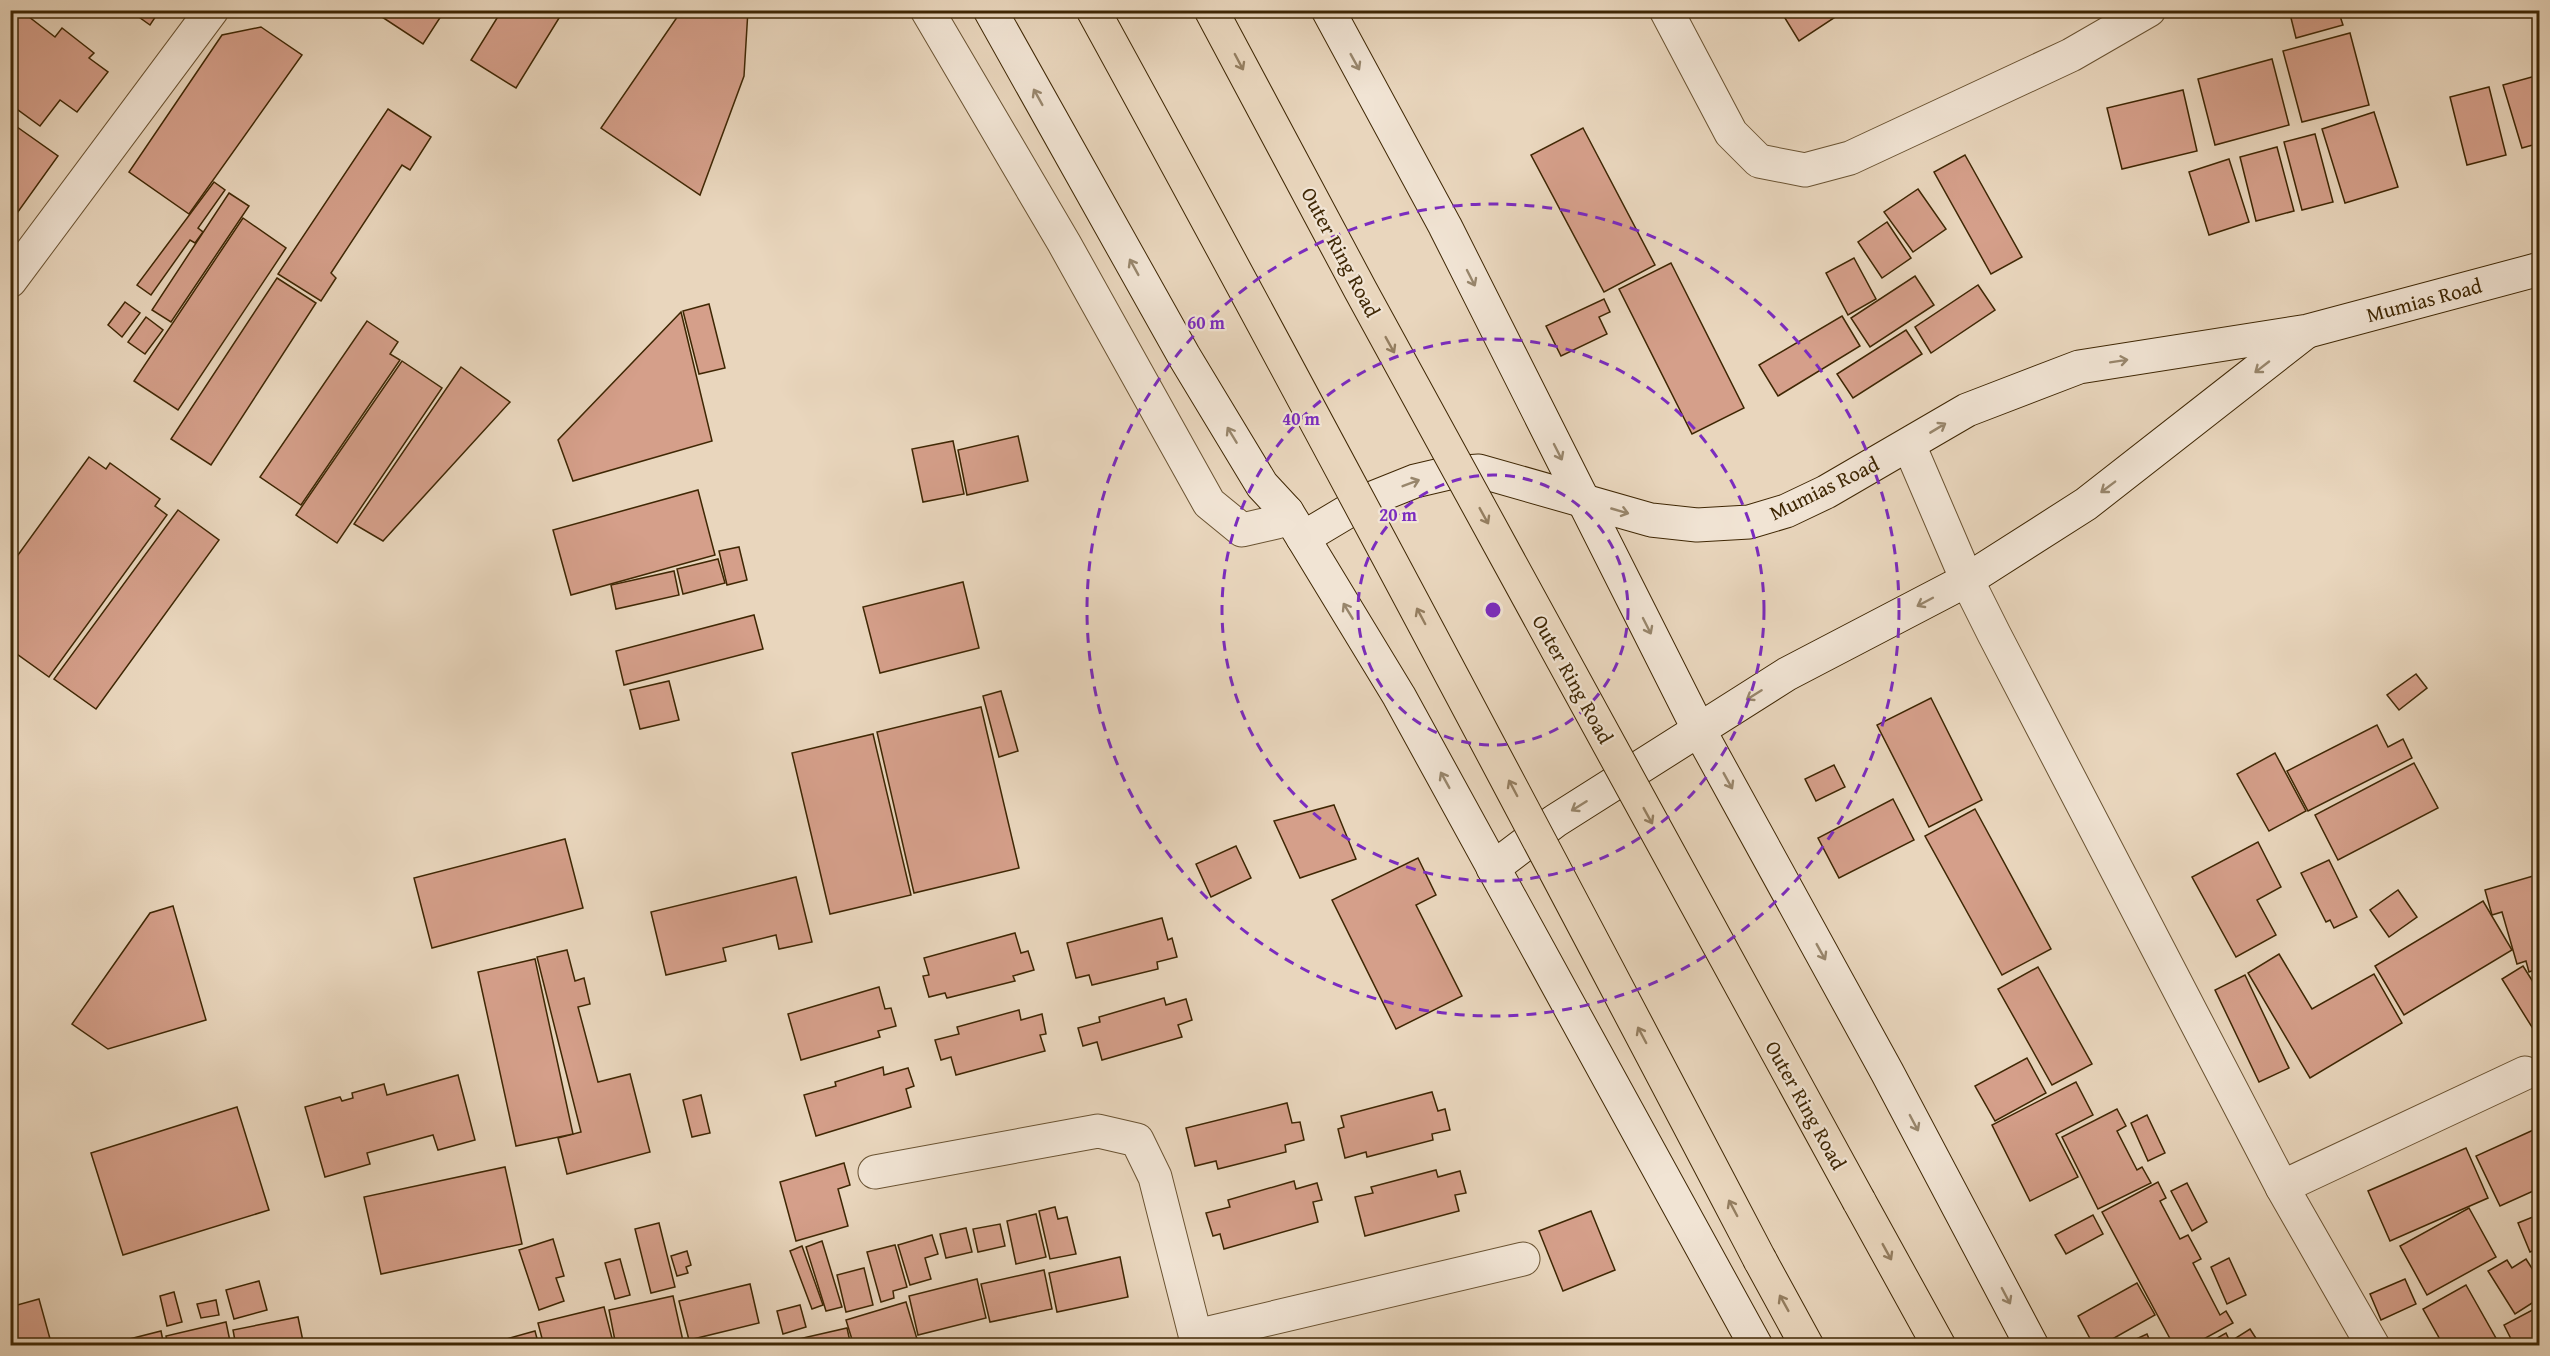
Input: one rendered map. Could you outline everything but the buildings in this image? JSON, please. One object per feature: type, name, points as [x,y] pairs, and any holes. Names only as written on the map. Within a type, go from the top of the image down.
[{"type":"main road","points":[[10,281],[212,10]]},
{"type":"main road","name":"Mumias Road","points":[[927,10],[1064,243],[1209,503],[1242,530],[1277,522],[1295,525],[1415,481],[1479,471],[1651,520],[1697,525],[1749,522],[1796,507],[1910,445],[1967,410],[2079,368],[2308,331],[2540,269]]},
{"type":"main road","points":[[990,10],[1184,356],[1262,485],[1295,525],[1399,696],[1756,1346]]},
{"type":"main road","points":[[1093,10],[1220,241],[1500,764],[1807,1346]]},
{"type":"main road","name":"Outer Ring Road","points":[[1211,10],[1567,669],[1940,1346]]},
{"type":"main road","points":[[1328,10],[1445,225],[1700,730],[1887,1072],[2032,1346]]},
{"type":"main road","points":[[1666,10],[1731,133],[1759,161],[1805,170],[1850,158],[2071,55],[2149,10]]},
{"type":"main road","name":"Mumias Road","points":[[1493,868],[1555,821],[1787,674],[1967,580],[2086,504],[2308,331]]},
{"type":"main road","points":[[1910,445],[1967,580],[2282,1186],[2373,1346]]},
{"type":"main road","points":[[2282,1186],[2525,1073]]},
{"type":"main road","points":[[875,1172],[1098,1131],[1137,1140],[1155,1177],[1197,1341],[1523,1258]]}]
